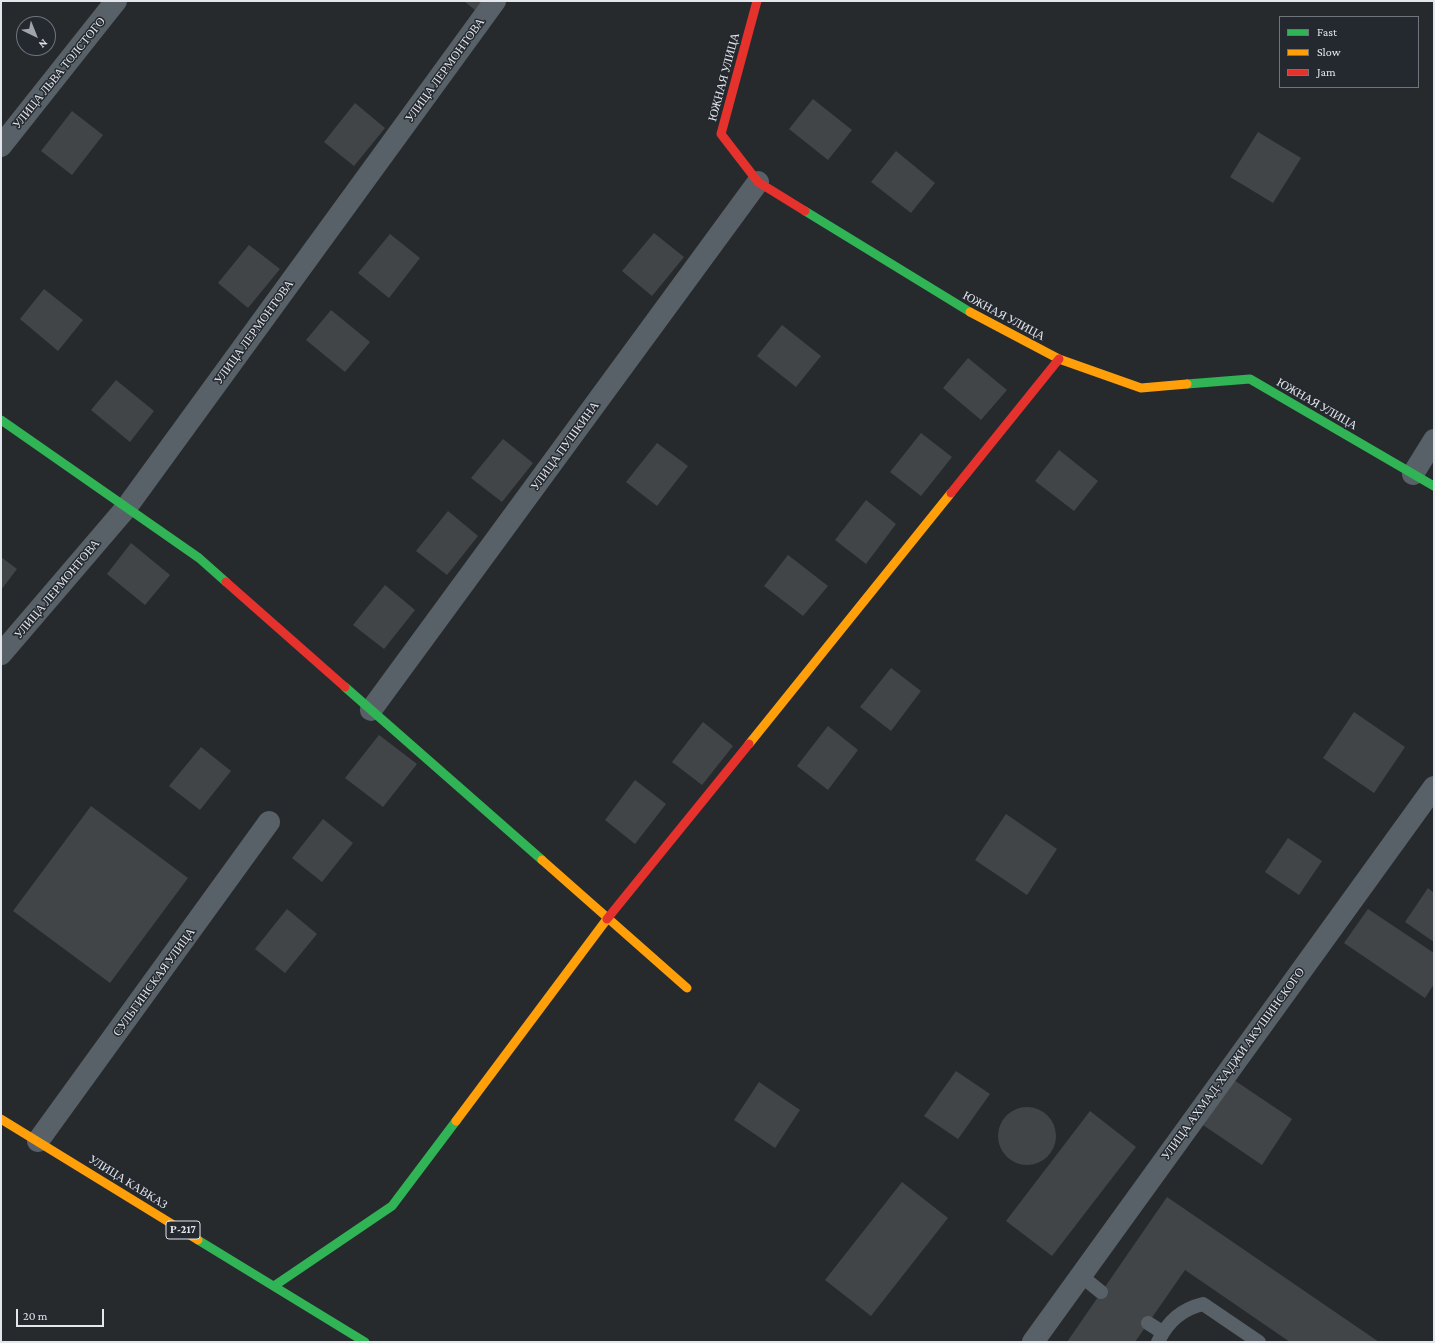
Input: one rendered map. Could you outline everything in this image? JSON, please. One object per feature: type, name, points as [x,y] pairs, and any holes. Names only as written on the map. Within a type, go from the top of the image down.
[{"type":"main road","name":"ЮЖНАЯ УЛИЦА","points":[[758,1],[721,134],[758,182],[968,311],[1060,359],[1141,388],[1250,379],[1434,486]]},
{"type":"main road","points":[[274,1286],[392,1206],[608,918],[1060,359]]},
{"type":"main road","points":[[1,420],[199,558],[687,988]]},
{"type":"main road","name":"УЛИЦА КАВКАЗ","points":[[1,1119],[365,1342]]},
{"type":"street","name":"УЛИЦА ЛЬВА ТОЛСТОГО","points":[[1,146],[116,1]]},
{"type":"street","name":"УЛИЦА ЛЕРМОНТОВА","points":[[1,654],[126,508],[495,1]]},
{"type":"street","name":"УЛИЦА ПУШКИНА","points":[[371,710],[758,182]]},
{"type":"street","points":[[1413,474],[1434,440]]},
{"type":"street","name":"УЛИЦА АХМАД-ХАДЖИ АКУШИНСКОГО","points":[[1033,1342],[1434,787]]},
{"type":"street","name":"СУЛЬГИНСКАЯ УЛИЦА","points":[[38,1142],[269,822]]},
{"type":"lane","points":[[1080,1275],[1101,1292]]},
{"type":"lane","points":[[1148,1323],[1160,1337],[1175,1318],[1189,1307],[1203,1304],[1259,1342]]},
{"type":"building","points":[[464,1],[482,1],[475,10]]},
{"type":"building","points":[[813,99],[852,130],[828,160],[789,129]]},
{"type":"building","points":[[355,103],[385,128],[354,166],[324,142]]},
{"type":"building","points":[[72,111],[103,135],[72,175],[41,151]]},
{"type":"building","points":[[1258,132],[1301,158],[1273,203],[1230,177]]},
{"type":"building","points":[[896,151],[935,183],[911,213],[871,182]]},
{"type":"building","points":[[654,233],[684,257],[652,296],[622,271]]},
{"type":"building","points":[[390,234],[420,258],[389,298],[358,273]]},
{"type":"building","points":[[249,245],[280,269],[248,308],[218,283]]},
{"type":"building","points":[[44,289],[83,320],[58,351],[20,319]]},
{"type":"building","points":[[331,310],[370,342],[345,372],[306,340]]},
{"type":"building","points":[[782,325],[821,356],[796,387],[757,356]]},
{"type":"building","points":[[968,358],[1007,390],[981,420],[943,388]]},
{"type":"building","points":[[116,380],[154,411],[130,442],[91,410]]},
{"type":"building","points":[[921,433],[952,457],[921,496],[890,472]]},
{"type":"building","points":[[503,439],[533,463],[502,502],[471,478]]},
{"type":"building","points":[[657,443],[688,466],[657,506],[626,482]]},
{"type":"building","points":[[1059,450],[1098,481],[1074,511],[1035,481]]},
{"type":"building","points":[[866,500],[896,524],[866,564],[835,540]]},
{"type":"building","points":[[448,511],[478,536],[447,575],[416,551]]},
{"type":"building","points":[[131,543],[170,575],[145,605],[107,574]]},
{"type":"building","points":[[788,555],[828,586],[803,616],[764,586]]},
{"type":"building","points":[[1,557],[17,569],[1,590]]},
{"type":"building","points":[[385,585],[415,610],[384,649],[353,625]]},
{"type":"building","points":[[891,668],[921,691],[891,731],[860,707]]},
{"type":"building","points":[[1354,712],[1405,747],[1374,793],[1323,758]]},
{"type":"building","points":[[703,722],[733,746],[702,785],[672,762]]},
{"type":"building","points":[[828,726],[858,750],[828,790],[797,766]]},
{"type":"building","points":[[379,735],[417,764],[383,807],[345,778]]},
{"type":"building","points":[[201,747],[231,771],[200,810],[169,786]]},
{"type":"building","points":[[635,780],[666,804],[635,844],[605,820]]},
{"type":"building","points":[[91,806],[188,878],[110,983],[13,911]]},
{"type":"building","points":[[1006,814],[1057,849],[1027,895],[975,860]]},
{"type":"building","points":[[323,819],[353,843],[322,882],[292,858]]},
{"type":"building","points":[[1288,838],[1322,861],[1299,895],[1265,872]]},
{"type":"building","points":[[1428,888],[1434,893],[1434,942],[1405,922]]},
{"type":"building","points":[[287,909],[317,934],[285,973],[255,949]]},
{"type":"building","points":[[1368,909],[1434,953],[1434,984],[1425,998],[1344,943]]},
{"type":"building","points":[[956,1071],[990,1094],[958,1139],[924,1116]]},
{"type":"building","points":[[1234,1080],[1292,1119],[1262,1165],[1203,1125]]},
{"type":"building","points":[[759,1082],[800,1110],[775,1148],[734,1120]]},
{"type":"building","points":[[1021,1107],[1033,1107],[1048,1115],[1056,1130],[1056,1142],[1048,1157],[1033,1165],[1021,1165],[1006,1157],[998,1142],[998,1130],[1006,1115]]},
{"type":"building","points":[[1090,1111],[1136,1147],[1052,1256],[1006,1221]]},
{"type":"building","points":[[902,1182],[948,1218],[871,1316],[825,1280]]},
{"type":"building","points":[[1167,1197],[1379,1342],[1290,1342],[1185,1270],[1135,1342],[1067,1342]]},
{"type":"traffic: fast","points":[[805,211],[970,312]]},
{"type":"traffic: fast","points":[[1187,384],[1250,379],[1434,486]]},
{"type":"traffic: fast","points":[[1,420],[199,558],[226,582]]},
{"type":"traffic: fast","points":[[345,687],[542,860]]},
{"type":"traffic: fast","points":[[274,1286],[392,1206],[456,1121]]},
{"type":"traffic: fast","points":[[198,1240],[365,1342]]},
{"type":"traffic: slow","points":[[970,312],[1059,359],[1141,388],[1187,384]]},
{"type":"traffic: slow","points":[[749,744],[951,493]]},
{"type":"traffic: slow","points":[[542,860],[687,988]]},
{"type":"traffic: slow","points":[[456,1121],[607,919]]},
{"type":"traffic: slow","points":[[1,1119],[198,1240]]},
{"type":"traffic: jam","points":[[757,1],[721,134],[758,182],[805,211]]},
{"type":"traffic: jam","points":[[951,493],[1059,359]]},
{"type":"traffic: jam","points":[[226,582],[345,687]]},
{"type":"traffic: jam","points":[[607,919],[749,744]]}]
